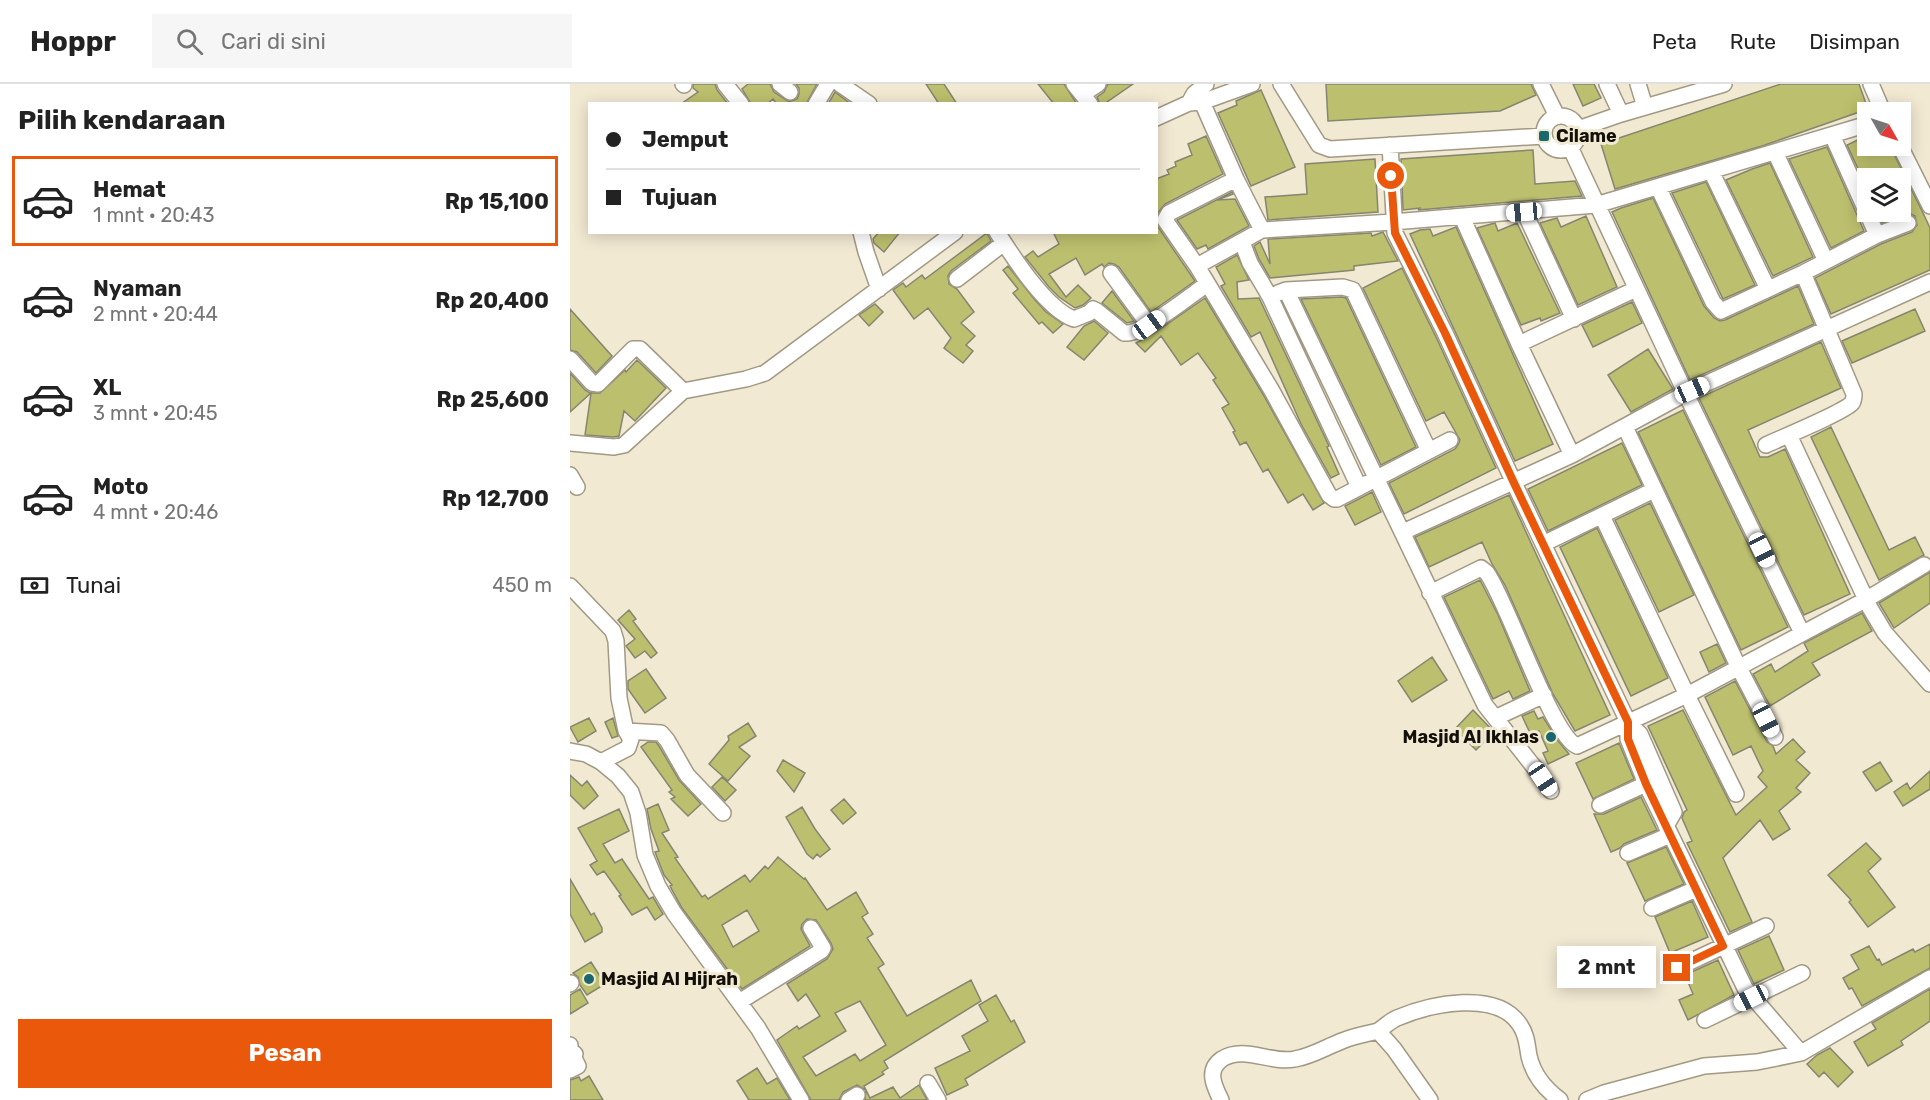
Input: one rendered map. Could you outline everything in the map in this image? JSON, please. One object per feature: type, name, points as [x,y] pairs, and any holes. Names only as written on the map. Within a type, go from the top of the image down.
[{"type":"street","points":[[840,84],[866,102]]},
{"type":"street","points":[[1082,94],[1098,84]]},
{"type":"street","points":[[1206,84],[1194,94],[1195,102],[1262,230]]},
{"type":"street","points":[[1158,117],[1195,102],[1252,84]]},
{"type":"street","points":[[1281,84],[1319,145],[1330,148],[1544,136]]},
{"type":"street","points":[[1541,84],[1557,116]]},
{"type":"street","points":[[1607,84],[1621,114]]},
{"type":"street","points":[[1638,84],[1645,107]]},
{"type":"street","points":[[1578,129],[1700,87],[1724,84]]},
{"type":"street","points":[[1870,84],[1878,102]]},
{"type":"street","points":[[728,85],[740,102]]},
{"type":"street","points":[[1557,116],[1570,118],[1578,129],[1575,142],[1564,150],[1551,147],[1546,143],[1544,136],[1546,123],[1557,116]]},
{"type":"street","points":[[1197,267],[1262,230],[1462,217],[1596,205],[1857,127]]},
{"type":"street","points":[[1832,135],[1877,235]]},
{"type":"street","points":[[1390,145],[1395,233],[1445,333],[1628,722],[1640,734],[1674,812],[1668,830],[1628,853]]},
{"type":"street","points":[[1570,147],[1802,633]]},
{"type":"street","points":[[1775,152],[1826,261]]},
{"type":"street","points":[[1905,156],[1930,206]]},
{"type":"street","points":[[1711,171],[1768,289]]},
{"type":"street","points":[[1236,179],[1169,213],[1165,220],[1197,267],[1272,390],[1329,495],[1337,499],[1376,476],[1450,440]]},
{"type":"street","points":[[1658,187],[1718,310],[1725,310],[1877,235],[1908,223]]},
{"type":"street","points":[[1524,212],[1574,319]]},
{"type":"street","points":[[1462,217],[1572,455]]},
{"type":"street","points":[[862,234],[879,289]]},
{"type":"street","points":[[570,443],[614,447],[624,445],[683,391],[756,377],[765,373],[952,234]]},
{"type":"street","points":[[957,279],[1000,238],[1023,272],[1061,313],[1074,319],[1093,309],[1124,333],[1129,334],[1149,325],[1207,284]]},
{"type":"street","points":[[1242,242],[1250,263],[1270,297],[1359,487]]},
{"type":"street","points":[[1111,273],[1149,325]]},
{"type":"street","points":[[1766,445],[1828,417],[1853,401],[1854,394],[1803,273]]},
{"type":"street","points":[[1403,532],[1572,455],[1686,394],[1930,282]]},
{"type":"street","points":[[1270,297],[1286,290],[1343,287],[1353,290],[1430,451]]},
{"type":"street","points":[[1519,344],[1636,289]]},
{"type":"street","points":[[1286,290],[1485,705],[1551,791]]},
{"type":"street","points":[[570,359],[592,383],[598,384],[633,349],[640,349],[683,391]]},
{"type":"street","points":[[1625,427],[1739,668],[1775,737]]},
{"type":"street","points":[[1789,435],[1885,633],[1930,684]]},
{"type":"street","points":[[1350,467],[1376,476]]},
{"type":"street","points":[[1543,544],[1654,490]]},
{"type":"street","points":[[1602,516],[1736,794]]},
{"type":"street","points":[[1430,593],[1481,568],[1484,570],[1491,578],[1567,740],[1576,746],[1687,695],[1739,668],[1867,599],[1924,565]]},
{"type":"street","points":[[570,586],[613,631],[616,641],[619,698],[626,731],[631,739],[628,748],[601,762]]},
{"type":"street","points":[[1495,718],[1544,695]]},
{"type":"street","points":[[1628,722],[1628,739],[1646,784],[1723,946],[1751,998],[1801,1053]]},
{"type":"street","points":[[626,731],[661,733],[687,775],[723,813]]},
{"type":"street","points":[[570,751],[586,754],[601,762],[618,776],[631,792],[638,813],[645,855],[658,886],[674,913],[758,1028],[801,1100]]},
{"type":"street","points":[[1600,805],[1646,784]]},
{"type":"street","points":[[1652,908],[1696,889]]},
{"type":"street","points":[[1677,968],[1766,926]]},
{"type":"street","points":[[739,1002],[821,951],[823,948],[811,928]]},
{"type":"street","points":[[1706,1020],[1802,973]]},
{"type":"street","points":[[1587,1100],[1624,1087],[1704,1066],[1757,1062],[1801,1053],[1930,978]]},
{"type":"street","points":[[1221,1100],[1215,1088],[1212,1071],[1214,1065],[1227,1056],[1242,1053],[1289,1060],[1308,1056],[1342,1040],[1378,1031],[1395,1018],[1453,1002],[1495,1005],[1505,1009],[1519,1023],[1527,1040],[1533,1071],[1549,1091],[1560,1100]]},
{"type":"street","points":[[1378,1031],[1394,1049],[1430,1100]]},
{"type":"street","points":[[928,1083],[938,1100]]},
{"type":"building","points":[[693,84],[715,84],[726,102],[684,102],[698,92],[693,88]]},
{"type":"building","points":[[748,84],[770,84],[774,92],[789,102],[775,102],[773,99],[769,102],[750,102],[742,89]]},
{"type":"building","points":[[796,84],[817,84],[807,102],[789,102],[797,99],[799,94]]},
{"type":"building","points":[[926,84],[944,84],[956,102],[938,102]]},
{"type":"building","points":[[1038,84],[1064,84],[1076,102],[1052,102]]},
{"type":"building","points":[[1108,84],[1133,84],[1107,102],[1099,102],[1097,97],[1104,92]]},
{"type":"building","points":[[1326,84],[1531,84],[1536,95],[1500,111],[1328,121]]},
{"type":"building","points":[[1573,84],[1594,84],[1601,98],[1583,106]]},
{"type":"building","points":[[1781,84],[1859,84],[1865,102],[1857,102],[1857,113],[1762,146],[1615,189],[1601,144]]},
{"type":"building","points":[[1261,90],[1295,167],[1251,186],[1218,113],[1237,105],[1236,101]]},
{"type":"building","points":[[835,92],[848,102],[829,102]]},
{"type":"building","points":[[1206,136],[1223,174],[1165,204],[1158,213],[1158,178],[1169,174],[1167,170],[1176,166],[1175,162],[1192,155],[1188,144]]},
{"type":"building","points":[[1857,140],[1857,156],[1895,156],[1901,168],[1858,168],[1847,145]]},
{"type":"building","points":[[1827,147],[1857,215],[1857,222],[1860,222],[1864,231],[1831,248],[1789,159]]},
{"type":"building","points":[[1533,150],[1535,184],[1575,181],[1582,196],[1403,210],[1401,159]]},
{"type":"building","points":[[1375,159],[1378,212],[1268,220],[1265,197],[1307,194],[1305,164]]},
{"type":"building","points":[[1770,163],[1813,257],[1773,276],[1726,180]]},
{"type":"building","points":[[1706,182],[1755,285],[1723,299],[1672,193]]},
{"type":"building","points":[[1911,189],[1930,228],[1930,270],[1831,314],[1815,278],[1881,244],[1912,232],[1917,225],[1915,216],[1911,214]]},
{"type":"building","points":[[1232,192],[1233,194],[1217,200],[1235,199],[1249,226],[1208,249],[1206,245],[1197,249],[1177,220]]},
{"type":"building","points":[[1653,198],[1704,306],[1714,318],[1720,321],[1725,320],[1798,286],[1814,324],[1690,380],[1612,212]]},
{"type":"building","points":[[1586,216],[1617,287],[1578,305],[1540,223],[1557,218],[1561,227]]},
{"type":"building","points":[[1495,223],[1498,231],[1517,223],[1560,313],[1541,321],[1540,318],[1521,325],[1477,228]]},
{"type":"building","points":[[1158,227],[1195,281],[1151,312],[1119,267],[1109,263],[1104,267],[1102,264],[1085,275],[1076,258],[1049,274],[1066,297],[1078,285],[1091,298],[1075,308],[1049,287],[1025,257],[1033,251],[1038,257],[1059,244],[1054,234],[1158,234]]},
{"type":"building","points":[[1456,227],[1553,444],[1515,461],[1410,234],[1430,229],[1433,236]]},
{"type":"building","points":[[1383,232],[1398,261],[1354,266],[1354,270],[1345,271],[1270,278],[1254,246],[1260,242],[1270,264],[1268,239],[1371,233],[1372,236]]},
{"type":"building","points":[[877,234],[898,234],[884,252],[874,243],[873,239]]},
{"type":"building","points":[[988,234],[991,241],[951,271],[948,276],[949,284],[957,289],[974,312],[961,323],[975,336],[966,345],[973,351],[963,363],[944,348],[951,338],[928,308],[914,319],[893,290],[903,283],[906,287],[922,275],[925,279]]},
{"type":"building","points":[[1237,255],[1249,280],[1237,282],[1238,299],[1259,298],[1329,446],[1327,447],[1339,474],[1331,478],[1301,424],[1260,332],[1251,337],[1221,286],[1225,284],[1216,267]]},
{"type":"building","points":[[1008,266],[1046,312],[1063,324],[1053,333],[1042,322],[1039,324],[1013,293],[1018,289],[1003,270]]},
{"type":"building","points":[[1402,268],[1496,468],[1404,514],[1389,483],[1455,449],[1460,440],[1444,412],[1426,421],[1363,288]]},
{"type":"building","points":[[1112,291],[1134,321],[1127,323],[1102,303]]},
{"type":"building","points":[[1205,298],[1264,396],[1324,503],[1313,510],[1303,494],[1288,503],[1268,469],[1263,472],[1246,442],[1240,445],[1222,408],[1229,404],[1213,380],[1216,378],[1198,353],[1181,365],[1161,336],[1145,352],[1136,343]]},
{"type":"building","points":[[1346,298],[1416,447],[1381,465],[1301,299]]},
{"type":"building","points":[[1632,302],[1642,323],[1593,347],[1582,325]]},
{"type":"building","points":[[875,304],[883,312],[869,326],[859,315]]},
{"type":"building","points":[[570,309],[612,356],[596,373],[577,352],[570,350]]},
{"type":"building","points":[[1915,309],[1925,331],[1852,363],[1842,341]]},
{"type":"building","points":[[1094,321],[1108,333],[1084,360],[1067,347],[1084,326]]},
{"type":"building","points":[[1821,342],[1841,388],[1748,430],[1760,457],[1768,457],[1785,449],[1850,594],[1804,615],[1699,398]]},
{"type":"building","points":[[1648,349],[1673,389],[1631,412],[1608,375]]},
{"type":"building","points":[[637,360],[666,388],[635,421],[624,411],[619,436],[613,437],[585,435],[591,393],[600,393]]},
{"type":"building","points":[[570,373],[585,390],[591,393],[570,412]]},
{"type":"building","points":[[1683,410],[1788,627],[1741,650],[1638,432]]},
{"type":"building","points":[[1831,427],[1889,550],[1915,537],[1924,555],[1879,580],[1811,437]]},
{"type":"building","points":[[1622,443],[1642,485],[1548,531],[1528,489]]},
{"type":"building","points":[[1372,492],[1381,512],[1355,525],[1345,506]]},
{"type":"building","points":[[1509,495],[1610,715],[1575,731],[1553,694],[1505,585],[1482,542],[1429,567],[1415,537]]},
{"type":"building","points":[[1650,503],[1694,595],[1659,612],[1615,520]]},
{"type":"building","points":[[1597,528],[1668,678],[1631,696],[1560,547]]},
{"type":"building","points":[[1930,572],[1930,603],[1894,628],[1879,603]]},
{"type":"building","points":[[1480,580],[1498,615],[1530,691],[1513,699],[1509,691],[1493,699],[1444,597]]},
{"type":"building","points":[[629,610],[636,619],[633,621],[657,653],[651,658],[645,651],[635,658],[626,646],[635,639],[618,620]]},
{"type":"building","points":[[1862,613],[1872,631],[1812,663],[1820,675],[1770,706],[1753,674],[1771,664],[1775,672],[1808,651],[1804,643]]},
{"type":"building","points":[[1717,644],[1726,663],[1709,672],[1700,652]]},
{"type":"building","points":[[1432,657],[1447,680],[1412,702],[1398,681]]},
{"type":"building","points":[[646,669],[666,698],[645,713],[628,689],[628,681]]},
{"type":"building","points":[[1735,681],[1767,742],[1773,746],[1776,754],[1793,739],[1805,752],[1796,760],[1810,773],[1796,788],[1801,792],[1779,811],[1790,829],[1773,840],[1760,820],[1723,858],[1752,922],[1730,932],[1687,843],[1692,841],[1682,818],[1687,810],[1648,726],[1683,710],[1736,815],[1767,787],[1758,777],[1763,771],[1751,746],[1733,755],[1705,697]]},
{"type":"building","points":[[1473,710],[1494,732],[1476,750],[1455,729]]},
{"type":"building","points":[[1534,711],[1538,719],[1543,717],[1569,754],[1548,764],[1543,753],[1548,751],[1539,731],[1531,735],[1522,716]]},
{"type":"building","points":[[589,718],[596,731],[578,742],[570,727]]},
{"type":"building","points":[[613,718],[618,736],[612,738],[605,722]]},
{"type":"building","points":[[748,723],[756,736],[739,747],[750,756],[728,781],[709,764],[729,740],[728,736]]},
{"type":"building","points":[[648,742],[656,742],[679,780],[701,804],[688,816],[671,799],[675,797],[669,792],[672,790],[641,747]]},
{"type":"building","points":[[1619,743],[1634,779],[1593,799],[1576,763]]},
{"type":"building","points":[[783,760],[805,773],[794,792],[777,771]]},
{"type":"building","points":[[1880,762],[1892,781],[1876,791],[1863,772]]},
{"type":"building","points":[[1930,771],[1930,789],[1903,806],[1894,792],[1907,783],[1910,789]]},
{"type":"building","points":[[570,775],[582,786],[587,781],[598,796],[584,809],[570,795]]},
{"type":"building","points":[[722,777],[736,790],[725,801],[712,787]]},
{"type":"building","points":[[1641,797],[1657,830],[1611,852],[1594,814],[1604,814]]},
{"type":"building","points":[[844,799],[856,813],[843,824],[831,810]]},
{"type":"building","points":[[658,804],[669,830],[662,833],[678,857],[675,858],[702,897],[705,895],[708,899],[745,875],[750,882],[765,866],[768,869],[778,857],[805,878],[827,910],[856,892],[868,913],[862,917],[873,934],[867,938],[884,964],[878,968],[907,1016],[971,980],[981,1001],[884,1061],[888,1068],[882,1072],[884,1074],[864,1086],[866,1090],[857,1085],[843,1092],[839,1100],[811,1100],[777,1040],[797,1026],[799,1029],[820,1016],[806,994],[798,1001],[787,984],[827,959],[833,949],[831,943],[816,920],[807,919],[801,929],[810,946],[742,989],[682,908],[670,886],[672,885],[664,875],[655,852],[659,851],[647,809]],"holes":[[[747,910],[759,931],[733,947],[722,925]],[[860,1001],[886,1045],[860,1061],[855,1054],[816,1076],[803,1057],[846,1031],[835,1013]]]},
{"type":"building","points":[[802,807],[830,849],[820,857],[817,854],[813,859],[807,854],[786,817]]},
{"type":"building","points":[[619,809],[629,831],[603,844],[615,863],[622,859],[649,899],[653,897],[663,914],[655,920],[647,907],[632,915],[604,871],[597,875],[590,865],[597,861],[578,828]]},
{"type":"building","points":[[1866,843],[1881,859],[1868,871],[1895,907],[1868,927],[1849,902],[1851,900],[1828,875]]},
{"type":"building","points":[[1666,847],[1684,884],[1645,901],[1627,863]]},
{"type":"building","points":[[570,879],[591,915],[594,913],[602,928],[602,932],[585,942],[570,914]]},
{"type":"building","points":[[1692,901],[1708,937],[1670,953],[1655,917]]},
{"type":"building","points":[[1769,936],[1784,970],[1754,984],[1738,950]]},
{"type":"building","points":[[1930,944],[1930,968],[1862,1006],[1852,988],[1849,989],[1843,978],[1859,969],[1851,955],[1869,946],[1882,965],[1913,949],[1915,952]]},
{"type":"building","points":[[1718,960],[1734,995],[1688,1020],[1679,1000],[1693,994],[1685,975]]},
{"type":"building","name":"Masjid Al Hijrah","points":[[591,962],[605,984],[587,995],[578,977],[573,973]]},
{"type":"building","points":[[580,989],[588,1003],[570,1014],[570,995]]},
{"type":"building","points":[[1930,989],[1930,1021],[1901,1041],[1903,1045],[1868,1066],[1854,1042],[1876,1029],[1872,1023]]},
{"type":"building","points":[[996,995],[1011,1022],[1014,1020],[1025,1042],[965,1079],[968,1085],[947,1095],[935,1068],[970,1051],[962,1036],[988,1021],[979,1005]]},
{"type":"building","points":[[1830,1048],[1853,1072],[1838,1087],[1824,1072],[1819,1077],[1807,1064]]},
{"type":"building","points":[[757,1068],[767,1084],[777,1078],[790,1100],[749,1100],[737,1081]]},
{"type":"building","points":[[589,1076],[603,1100],[570,1100],[570,1080],[579,1077],[581,1081]]},
{"type":"building","points":[[919,1085],[927,1100],[865,1100],[866,1090],[870,1098],[893,1087],[900,1098]]},
{"type":"place","name":"Cilame","points":[[1544,136]]},
{"type":"place","name":"Masjid Al Ikhlas","points":[[1551,737]]},
{"type":"place","name":"Masjid Al Hijrah","points":[[589,979]]},
{"type":"route","points":[[1391,176],[1395,233],[1445,333],[1628,722],[1628,739],[1646,784],[1723,946],[1677,968]]}]
